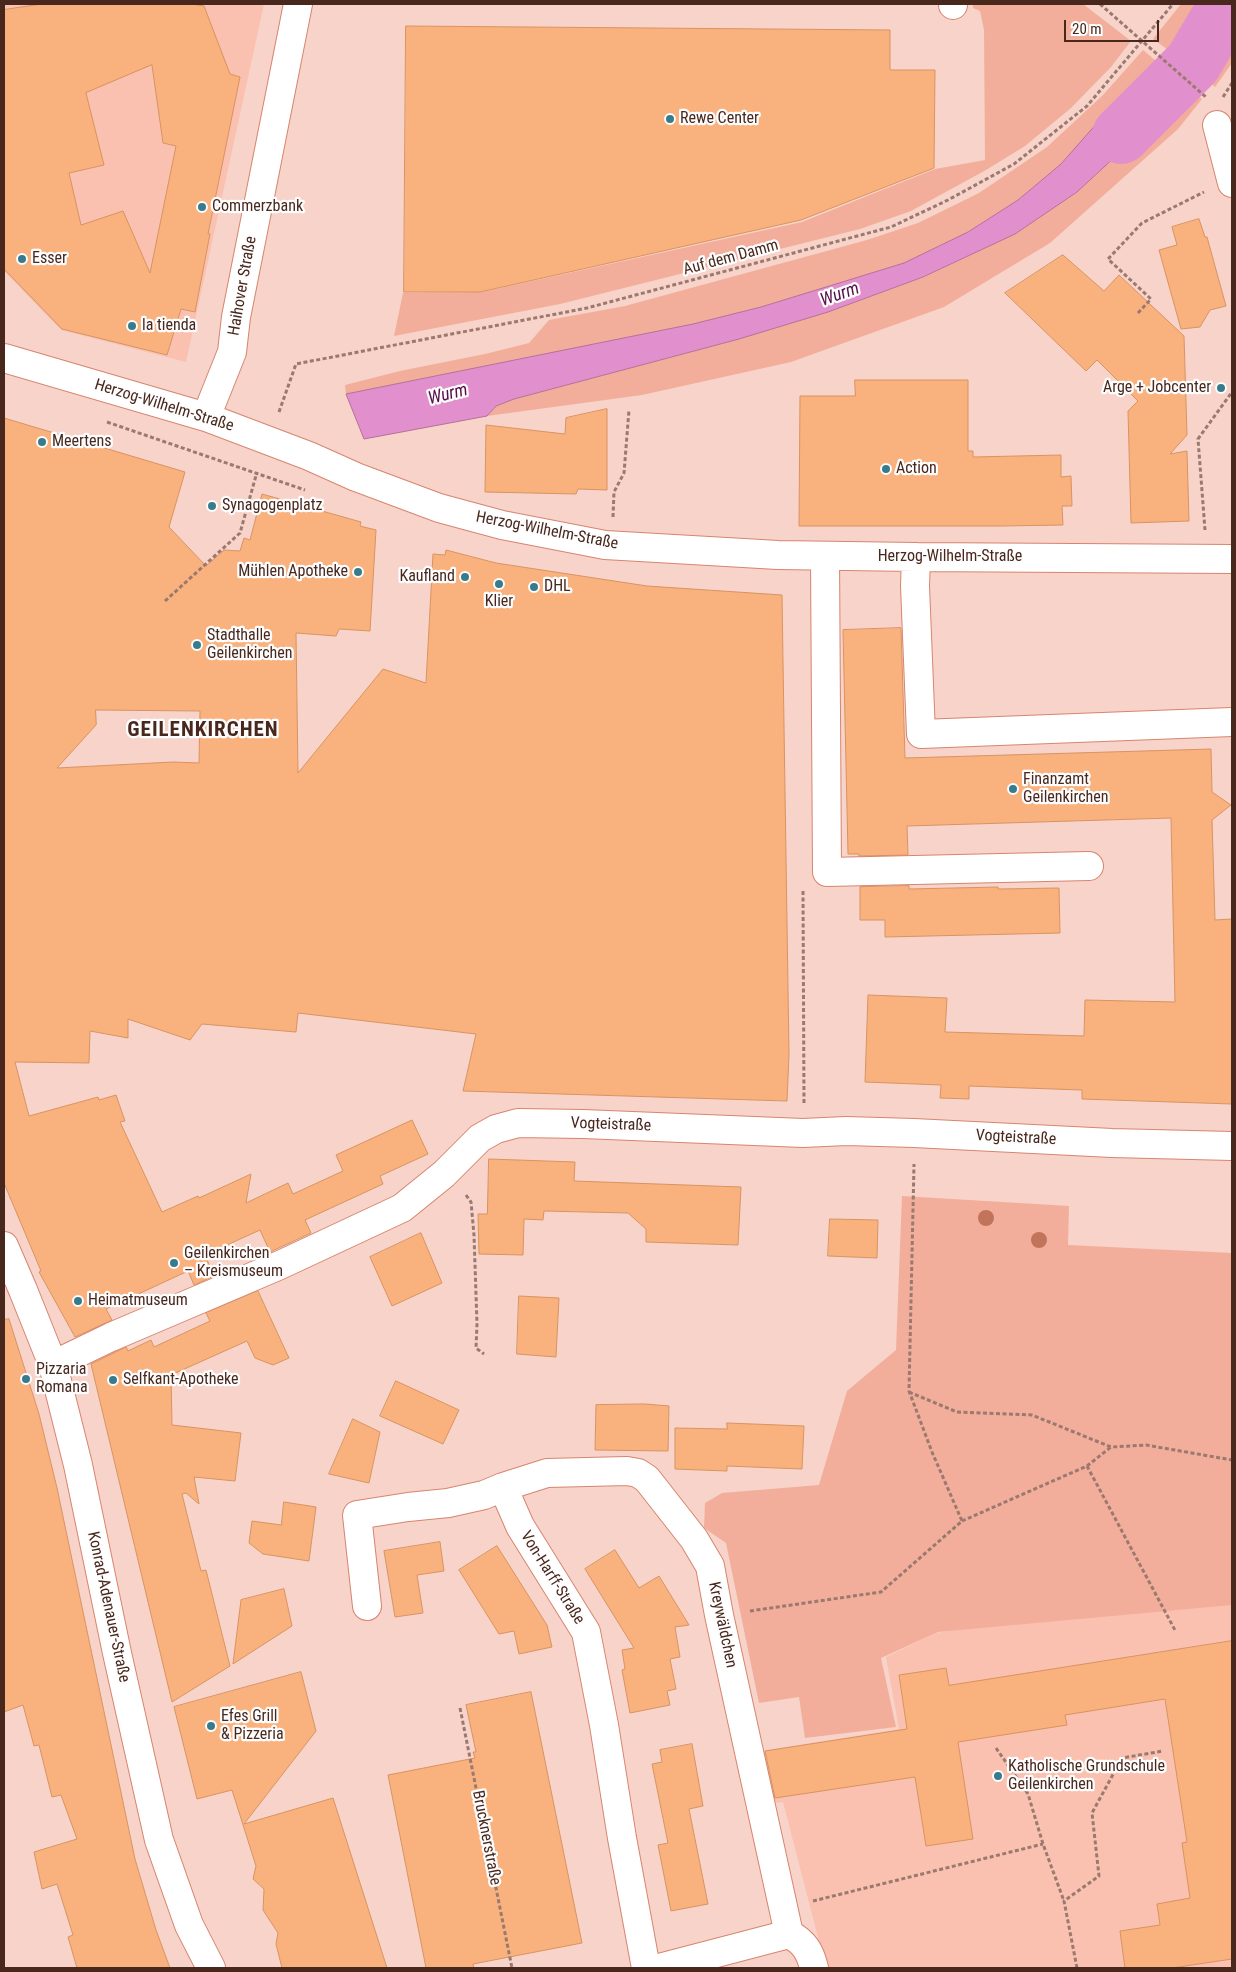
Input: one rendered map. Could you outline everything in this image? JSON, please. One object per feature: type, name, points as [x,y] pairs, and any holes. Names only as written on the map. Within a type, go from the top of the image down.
[{"type":"street","name":"Haihover Straße","points":[[206,417],[232,352],[236,317],[298,4]]},
{"type":"street","points":[[1218,125],[1232,181]]},
{"type":"street","name":"Herzog-Wilhelm-Straße","points":[[4,358],[206,417],[439,508],[502,525],[612,545],[778,555],[1220,558]]},
{"type":"street","points":[[825,556],[827,872],[1089,866]]},
{"type":"street","points":[[916,557],[915,586],[920,734],[1232,722]]},
{"type":"street","name":"Vogteistraße","points":[[53,1365],[111,1337],[280,1265],[402,1208],[444,1174],[480,1138],[496,1129],[518,1123],[804,1133],[846,1131],[914,1133],[1112,1144],[1232,1146]]},
{"type":"street","name":"Konrad-Adenauer-Straße","points":[[4,1246],[53,1365],[78,1465],[159,1840],[189,1925],[211,1968]]},
{"type":"street","name":"Kreywäldchen","points":[[503,1487],[547,1473],[627,1471],[647,1479],[694,1539],[710,1566],[789,1934]]},
{"type":"street","points":[[367,1606],[357,1515],[448,1503],[484,1495],[503,1487]]},
{"type":"street","name":"Von-Harff-Straße","points":[[503,1487],[520,1526],[586,1632],[646,1968]]},
{"type":"street","points":[[658,1968],[789,1934],[802,1941],[814,1968]]},
{"type":"path","points":[[1100,4],[1143,40],[1194,88]]},
{"type":"path","name":"Auf dem Damm","points":[[268,440],[296,364],[587,308],[891,227],[948,200],[1014,164],[1087,106],[1173,4]]},
{"type":"path","points":[[1138,314],[1151,299],[1108,259],[1142,223],[1232,181]]},
{"type":"path","points":[[1220,558],[1198,439],[1232,392]]},
{"type":"path","points":[[612,545],[614,492],[624,474],[629,410]]},
{"type":"path","points":[[105,421],[256,473],[240,533],[165,601]]},
{"type":"path","points":[[804,1066],[804,1092]]},
{"type":"path","points":[[913,1190],[908,1391],[962,1521]]},
{"type":"path","points":[[471,1202],[477,1324],[476,1348],[484,1354]]},
{"type":"path","points":[[908,1391],[957,1412],[1032,1415],[1111,1447],[1146,1445],[1232,1460]]},
{"type":"path","points":[[719,1615],[881,1592],[962,1521],[1087,1466],[1111,1447]]},
{"type":"path","points":[[1087,1466],[1176,1632]]},
{"type":"path","name":"Brucknerstraße","points":[[460,1708],[512,1968]]},
{"type":"path","points":[[996,1748],[1028,1794],[1043,1844],[1064,1901],[1077,1968]]},
{"type":"path","points":[[1064,1901],[1099,1876],[1092,1813],[1122,1758],[1163,1751]]},
{"type":"path","points":[[783,1908],[1043,1844]]},
{"type":"shaded area","points":[[4,4],[264,4],[186,362],[61,330],[4,271]]},
{"type":"shaded area","points":[[973,4],[1083,4],[1131,41],[1111,67],[1071,108],[1025,146],[986,170],[911,211],[860,229],[560,304],[394,336],[403,293],[482,292],[802,222],[935,169],[985,160],[984,30],[980,11],[973,8]]},
{"type":"shaded area","points":[[1181,4],[1217,4],[1204,29],[1182,60],[1153,39]]},
{"type":"shaded area","points":[[1232,19],[1232,63],[1215,87],[1198,71]]},
{"type":"shaded area","points":[[1143,50],[1168,71],[1128,114],[1098,123],[1061,164],[1018,200],[968,232],[904,263],[761,307],[693,324],[346,394],[345,385],[529,343],[549,320],[625,306],[867,240],[918,223],[979,193],[1047,147],[1103,95]]},
{"type":"shaded area","points":[[1185,85],[1202,99],[1178,129],[1050,243],[944,307],[791,362],[642,395],[487,416],[496,406],[514,399],[739,339],[828,312],[924,277],[1015,234],[1077,192],[1130,143]]},
{"type":"shaded area","points":[[902,1196],[1069,1206],[1068,1245],[1232,1253],[1232,1605],[938,1632],[881,1658],[896,1727],[805,1738],[799,1697],[759,1703],[726,1543],[704,1528],[705,1503],[722,1493],[819,1485],[847,1391],[896,1350]]},
{"type":"shaded area","name":"Katholische Grundschule Geilenkirchen","points":[[1232,1604],[1232,1968],[826,1968],[783,1802],[769,1804],[761,1751],[899,1729],[886,1657],[936,1633],[1027,1619]]},
{"type":"water","points":[[1217,4],[1232,4],[1232,19],[1198,71],[1182,60],[1204,29]]},
{"type":"water","points":[[1168,71],[1185,85],[1130,143],[1077,192],[1015,234],[923,277],[828,312],[739,339],[514,399],[496,406],[487,416],[364,439],[346,394],[693,324],[761,307],[904,263],[968,232],[1018,200],[1061,164],[1098,122],[1128,114]]},
{"type":"building","points":[[42,4],[192,4],[204,6],[230,74],[240,77],[208,234],[210,234],[195,312],[181,309],[167,355],[62,329],[4,269],[4,10]],"holes":[[[152,65],[163,143],[176,146],[150,273],[123,211],[81,225],[69,173],[104,165],[86,93]]]},
{"type":"building","name":"Rewe Center","points":[[406,26],[890,30],[890,70],[935,70],[934,168],[801,220],[480,292],[404,292]]},
{"type":"building","points":[[1199,219],[1205,237],[1207,237],[1226,306],[1210,310],[1200,327],[1181,329],[1159,250],[1177,245],[1172,227]]},
{"type":"building","points":[[1063,255],[1104,291],[1119,275],[1184,336],[1187,435],[1170,454],[1187,451],[1189,521],[1131,523],[1128,411],[1138,401],[1097,360],[1086,371],[1005,293]]},
{"type":"building","name":"Action","points":[[855,380],[968,380],[968,451],[973,451],[973,457],[1061,455],[1061,477],[1071,476],[1072,506],[1062,506],[1063,525],[799,526],[800,396],[855,396]]},
{"type":"building","points":[[607,409],[607,490],[578,489],[576,494],[485,492],[486,425],[565,434],[566,418]]},
{"type":"building","points":[[4,418],[185,472],[169,527],[206,566],[224,550],[240,551],[244,538],[250,540],[262,494],[361,522],[360,526],[376,530],[370,631],[339,629],[336,636],[296,633],[298,773],[383,669],[426,683],[433,554],[445,555],[446,550],[496,563],[647,586],[782,595],[789,1054],[787,1101],[463,1091],[476,1034],[298,1013],[296,1032],[202,1024],[190,1040],[128,1019],[128,1038],[90,1031],[89,1063],[15,1062],[29,1116],[98,1097],[99,1100],[116,1095],[125,1121],[120,1122],[162,1212],[198,1196],[199,1198],[251,1174],[246,1203],[288,1183],[293,1194],[343,1171],[336,1155],[412,1120],[428,1154],[380,1176],[383,1184],[305,1220],[311,1233],[270,1252],[260,1230],[205,1255],[214,1276],[194,1285],[188,1271],[106,1309],[112,1320],[75,1337],[39,1272],[41,1271],[4,1183]],"holes":[[[96,710],[200,711],[199,763],[173,762],[57,768],[96,725]]]},
{"type":"building","points":[[901,628],[905,758],[1211,749],[1212,792],[1231,805],[1212,820],[1215,920],[1232,919],[1232,1104],[1082,1099],[1082,1090],[969,1086],[969,1099],[940,1098],[941,1085],[865,1082],[868,995],[947,998],[945,1032],[1084,1036],[1085,1000],[1175,1002],[1171,818],[907,826],[908,855],[859,856],[859,854],[848,854],[843,630]]},
{"type":"building","points":[[909,886],[909,889],[1059,888],[1060,933],[885,937],[885,920],[860,920],[860,887]]},
{"type":"building","points":[[489,1159],[575,1162],[574,1181],[741,1187],[738,1245],[646,1242],[646,1229],[628,1213],[544,1211],[543,1220],[524,1219],[523,1255],[479,1254],[478,1214],[487,1214]]},
{"type":"building","points":[[830,1219],[878,1220],[877,1258],[828,1256]]},
{"type":"building","points":[[421,1233],[442,1283],[392,1306],[370,1257]]},
{"type":"building","points":[[258,1291],[289,1358],[273,1365],[255,1358],[247,1341],[171,1375],[172,1425],[241,1433],[235,1481],[194,1477],[199,1504],[186,1493],[182,1494],[201,1571],[206,1570],[230,1666],[172,1702],[91,1364],[126,1347],[128,1351],[151,1340],[154,1347],[210,1321],[206,1313]]},
{"type":"building","points":[[519,1296],[559,1298],[556,1357],[517,1354]]},
{"type":"building","points":[[9,1319],[39,1414],[57,1488],[135,1859],[156,1930],[170,1968],[77,1968],[68,1937],[73,1935],[57,1884],[42,1889],[34,1852],[77,1839],[61,1795],[52,1797],[39,1745],[34,1746],[23,1705],[4,1712],[4,1320]]},
{"type":"building","points":[[396,1381],[459,1410],[443,1444],[380,1416]]},
{"type":"building","points":[[645,1404],[669,1406],[668,1451],[595,1450],[596,1405]]},
{"type":"building","points":[[353,1419],[380,1432],[369,1483],[329,1474]]},
{"type":"building","points":[[727,1423],[804,1426],[802,1469],[727,1466],[727,1471],[675,1469],[675,1428],[727,1429]]},
{"type":"building","points":[[284,1502],[316,1507],[309,1561],[263,1554],[249,1543],[252,1521],[281,1525]]},
{"type":"building","points":[[440,1542],[444,1571],[417,1575],[423,1613],[395,1617],[384,1551]]},
{"type":"building","points":[[497,1546],[547,1625],[552,1647],[519,1654],[514,1631],[499,1634],[459,1570]]},
{"type":"building","points":[[615,1550],[639,1588],[659,1576],[689,1625],[675,1627],[680,1657],[670,1659],[676,1689],[667,1691],[670,1705],[630,1713],[622,1670],[625,1669],[622,1650],[634,1648],[585,1569]]},
{"type":"building","points":[[284,1589],[292,1626],[233,1664],[241,1600]]},
{"type":"building","points":[[1232,1641],[1232,1959],[1172,1968],[1125,1968],[1120,1931],[1160,1925],[1157,1904],[1190,1898],[1182,1843],[1187,1842],[1165,1699],[1065,1715],[1067,1725],[958,1742],[973,1839],[926,1846],[915,1777],[775,1798],[765,1751],[907,1729],[899,1675],[946,1668],[949,1685]]},
{"type":"building","points":[[301,1672],[316,1731],[244,1824],[333,1798],[387,1968],[282,1968],[276,1944],[278,1933],[263,1910],[264,1889],[253,1879],[256,1866],[232,1790],[197,1799],[174,1707]]},
{"type":"building","points":[[531,1692],[582,1943],[473,1964],[474,1968],[426,1968],[388,1775],[475,1758],[473,1752],[476,1752],[466,1705]]},
{"type":"building","points":[[692,1744],[703,1806],[689,1809],[708,1904],[671,1911],[658,1845],[668,1843],[652,1764],[662,1762],[660,1750]]},
{"type":"waterway","name":"Wurm","points":[[1121,135],[1193,63],[1228,4]]},
{"type":"place","name":"Rewe Center","points":[[670,119]]},
{"type":"place","name":"Commerzbank","points":[[202,207]]},
{"type":"place","name":"Esser","points":[[22,259]]},
{"type":"place","name":"la tienda","points":[[132,326]]},
{"type":"place","name":"Arge + Jobcenter","points":[[1221,388]]},
{"type":"place","name":"Meertens","points":[[42,442]]},
{"type":"place","name":"Action","points":[[886,469]]},
{"type":"place","name":"Synagogenplatz","points":[[212,506]]},
{"type":"place","name":"Mühlen Apotheke","points":[[358,572]]},
{"type":"place","name":"Kaufland","points":[[465,577]]},
{"type":"place","name":"Klier","points":[[499,584]]},
{"type":"place","name":"DHL","points":[[534,587]]},
{"type":"place","name":"Stadthalle Geilenkirchen","points":[[197,645]]},
{"type":"place","name":"Finanzamt Geilenkirchen","points":[[1013,789]]},
{"type":"place","name":"Geilenkirchen – Kreismuseum","points":[[174,1263]]},
{"type":"place","name":"Heimatmuseum","points":[[78,1301]]},
{"type":"place","name":"Pizzaria Romana","points":[[26,1379]]},
{"type":"place","name":"Selfkant-Apotheke","points":[[113,1380]]},
{"type":"place","name":"Efes Grill & Pizzeria","points":[[211,1726]]},
{"type":"place","name":"Katholische Grundschule Geilenkirchen","points":[[998,1776]]},
{"type":"district","name":"GEILENKIRCHEN","points":[[203,731]]}]
